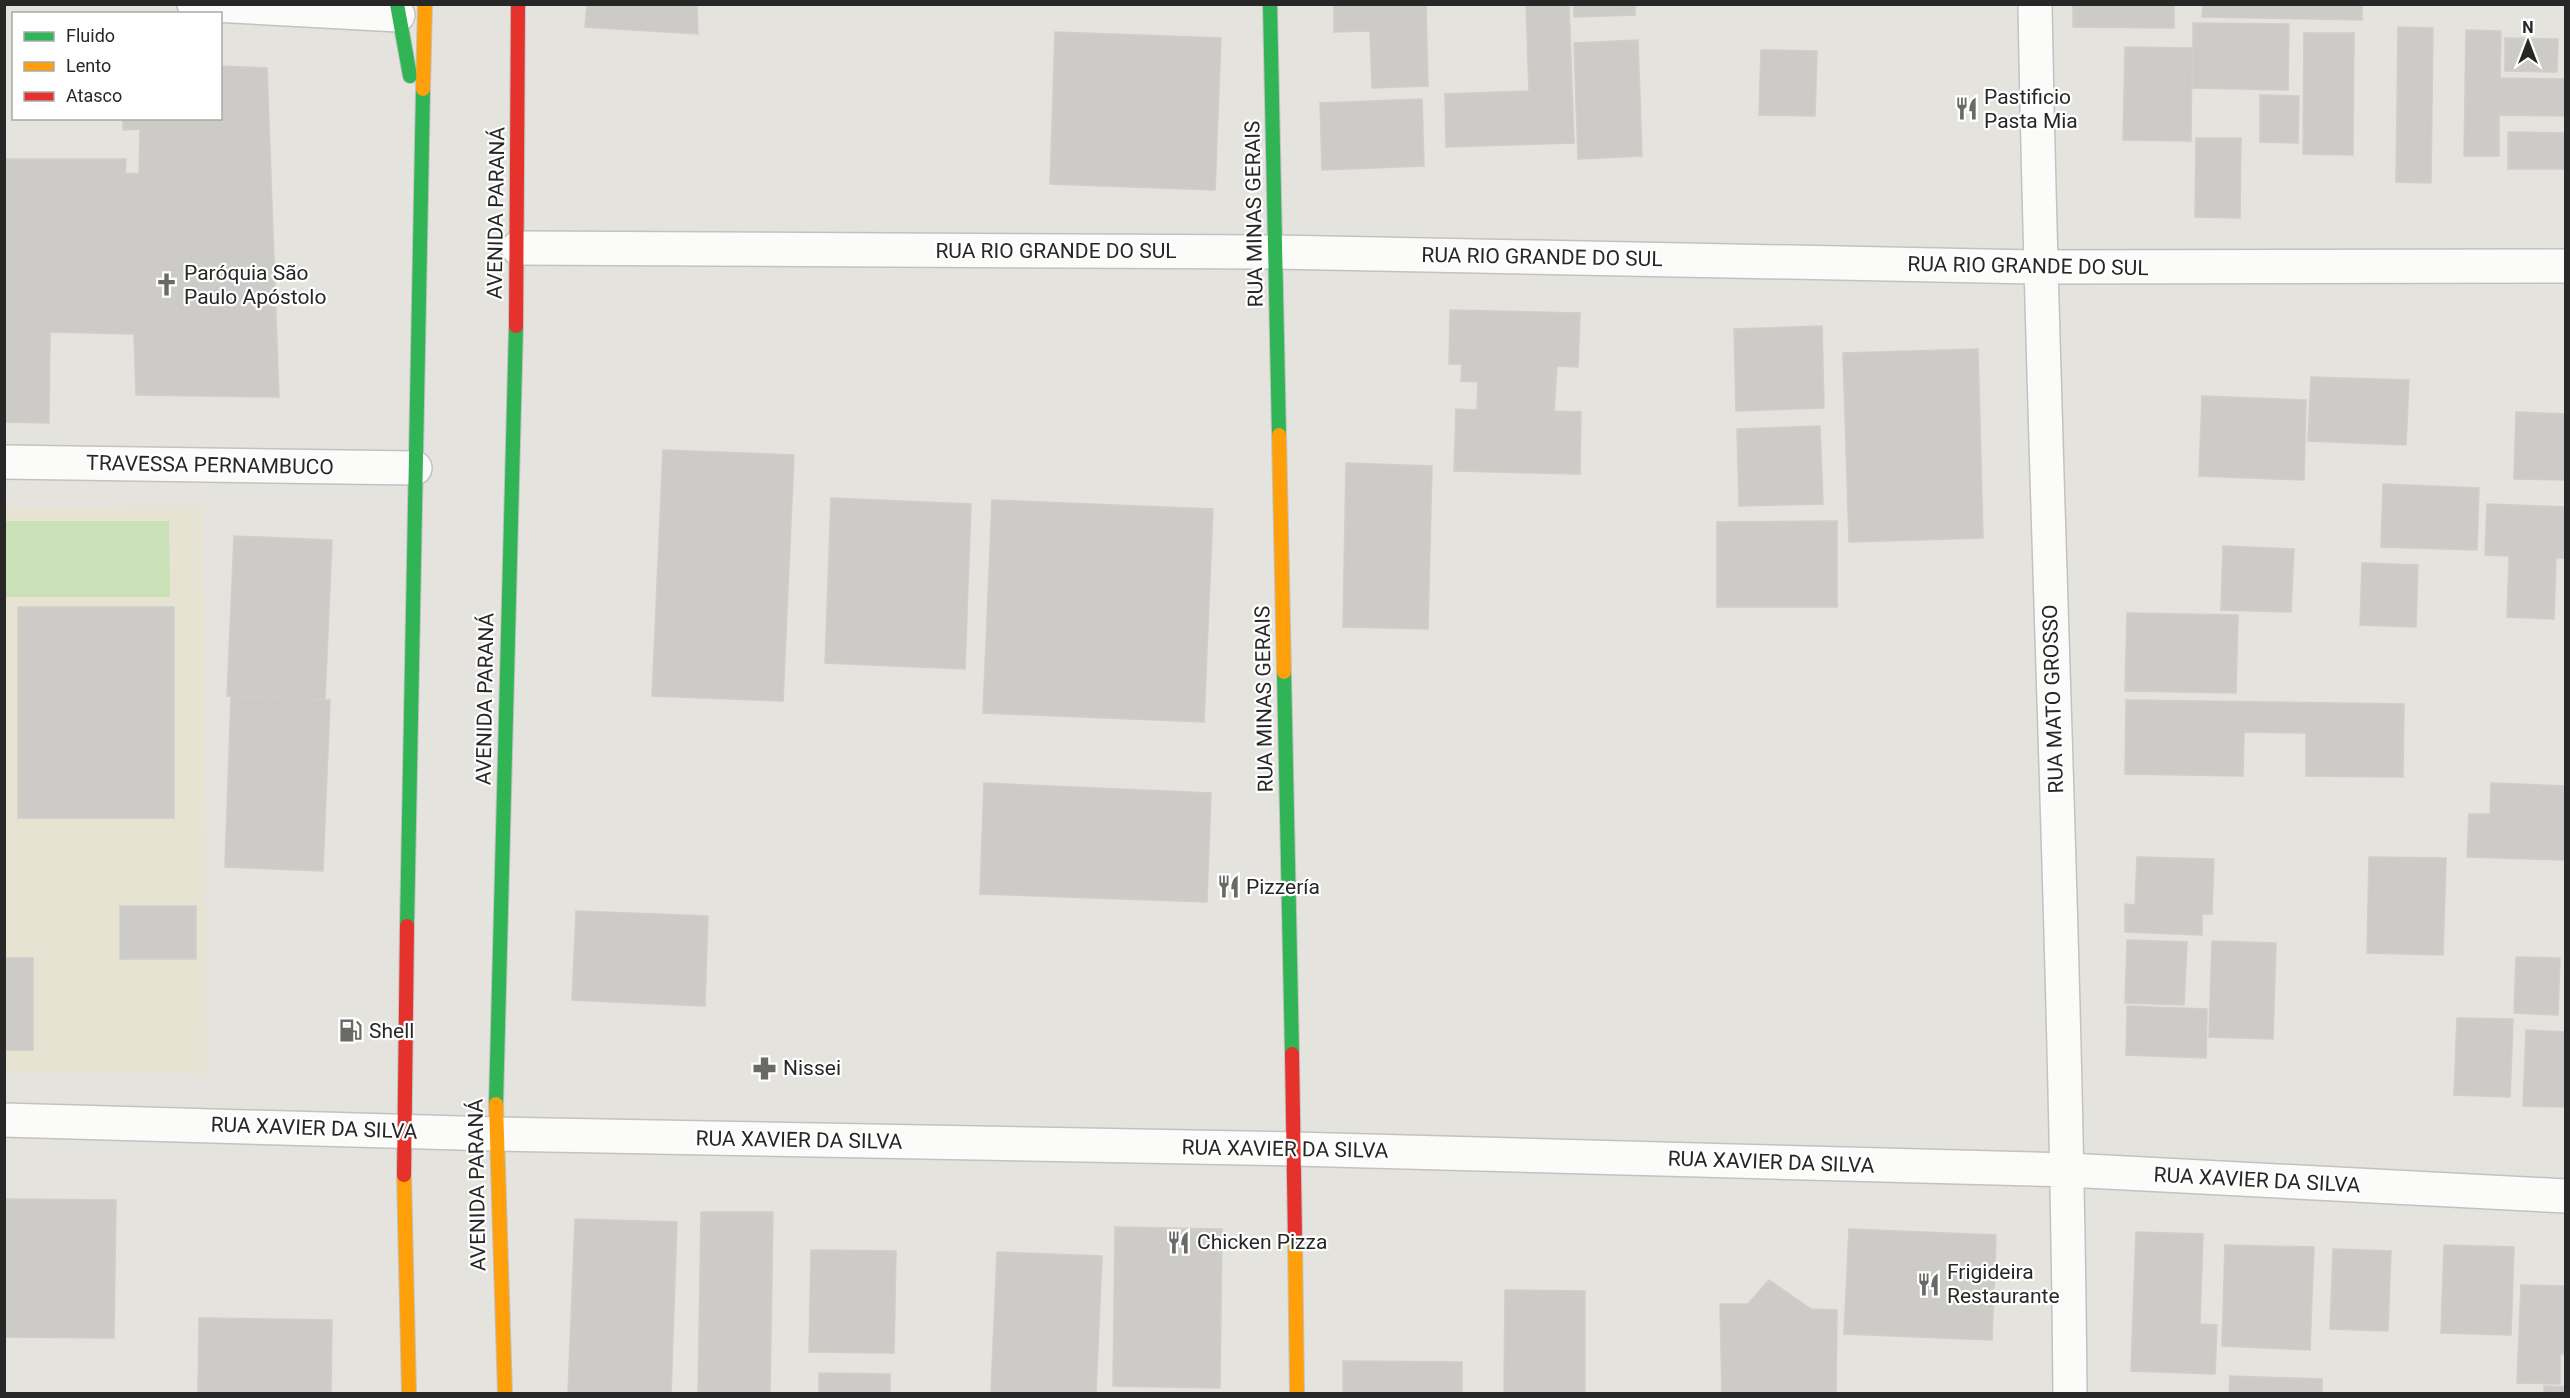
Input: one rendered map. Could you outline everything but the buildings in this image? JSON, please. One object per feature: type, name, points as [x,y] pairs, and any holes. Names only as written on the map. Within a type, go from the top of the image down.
[{"type":"main road","name":"AVENIDA PARANÁ","points":[[505,1394],[495,1134],[518,248],[518,4]]},
{"type":"main road","name":"RUA MINAS GERAIS","points":[[1270,4],[1297,1394]]},
{"type":"main road","points":[[406,8],[421,134],[403,1130],[410,1394]]},
{"type":"main road","points":[[406,8],[421,134]]},
{"type":"street","points":[[194,4],[406,8]]},
{"type":"street","name":"RUA MATO GROSSO","points":[[2035,4],[2039,267],[2068,1170],[2070,1394]]},
{"type":"street","name":"RUA RIO GRANDE DO SUL","points":[[518,248],[1276,252],[2039,267],[2565,266]]},
{"type":"street","name":"TRAVESSA PERNAMBUCO","points":[[4,462],[415,468]]},
{"type":"street","name":"RUA XAVIER DA SILVA","points":[[4,1120],[495,1134],[1294,1149],[2068,1170],[2565,1196]]},
{"type":"shaded area","points":[[203,506],[207,1074],[5,1072],[5,508]]},
{"type":"green space","points":[[4,521],[169,521],[170,597],[5,597]]},
{"type":"traffic: fast","points":[[397,4],[410,76]]},
{"type":"traffic: fast","points":[[1270,4],[1279,435]]},
{"type":"traffic: fast","points":[[407,926],[423,89]]},
{"type":"traffic: fast","points":[[496,1104],[516,326]]},
{"type":"traffic: fast","points":[[1284,672],[1292,1054]]},
{"type":"traffic: slow","points":[[423,89],[425,4]]},
{"type":"traffic: slow","points":[[1279,435],[1284,672]]},
{"type":"traffic: slow","points":[[496,1104],[505,1394]]},
{"type":"traffic: slow","points":[[404,1175],[409,1394]]},
{"type":"traffic: slow","points":[[1295,1239],[1297,1394]]},
{"type":"traffic: jam","points":[[516,326],[518,4]]},
{"type":"traffic: jam","points":[[404,1175],[407,926]]},
{"type":"traffic: jam","points":[[1292,1054],[1295,1239]]},
{"type":"place","name":"Pastificio Pasta Mia","points":[[1966,109]]},
{"type":"place","name":"Paróquia São Paulo Apóstolo","points":[[166,285]]},
{"type":"place","name":"Pizzería","points":[[1228,887]]},
{"type":"place","name":"Shell","points":[[351,1031]]},
{"type":"place","name":"Nissei","points":[[765,1068]]},
{"type":"place","name":"Chicken Pizza","points":[[1179,1242]]},
{"type":"place","name":"Frigideira Restaurante","points":[[1929,1284]]}]
